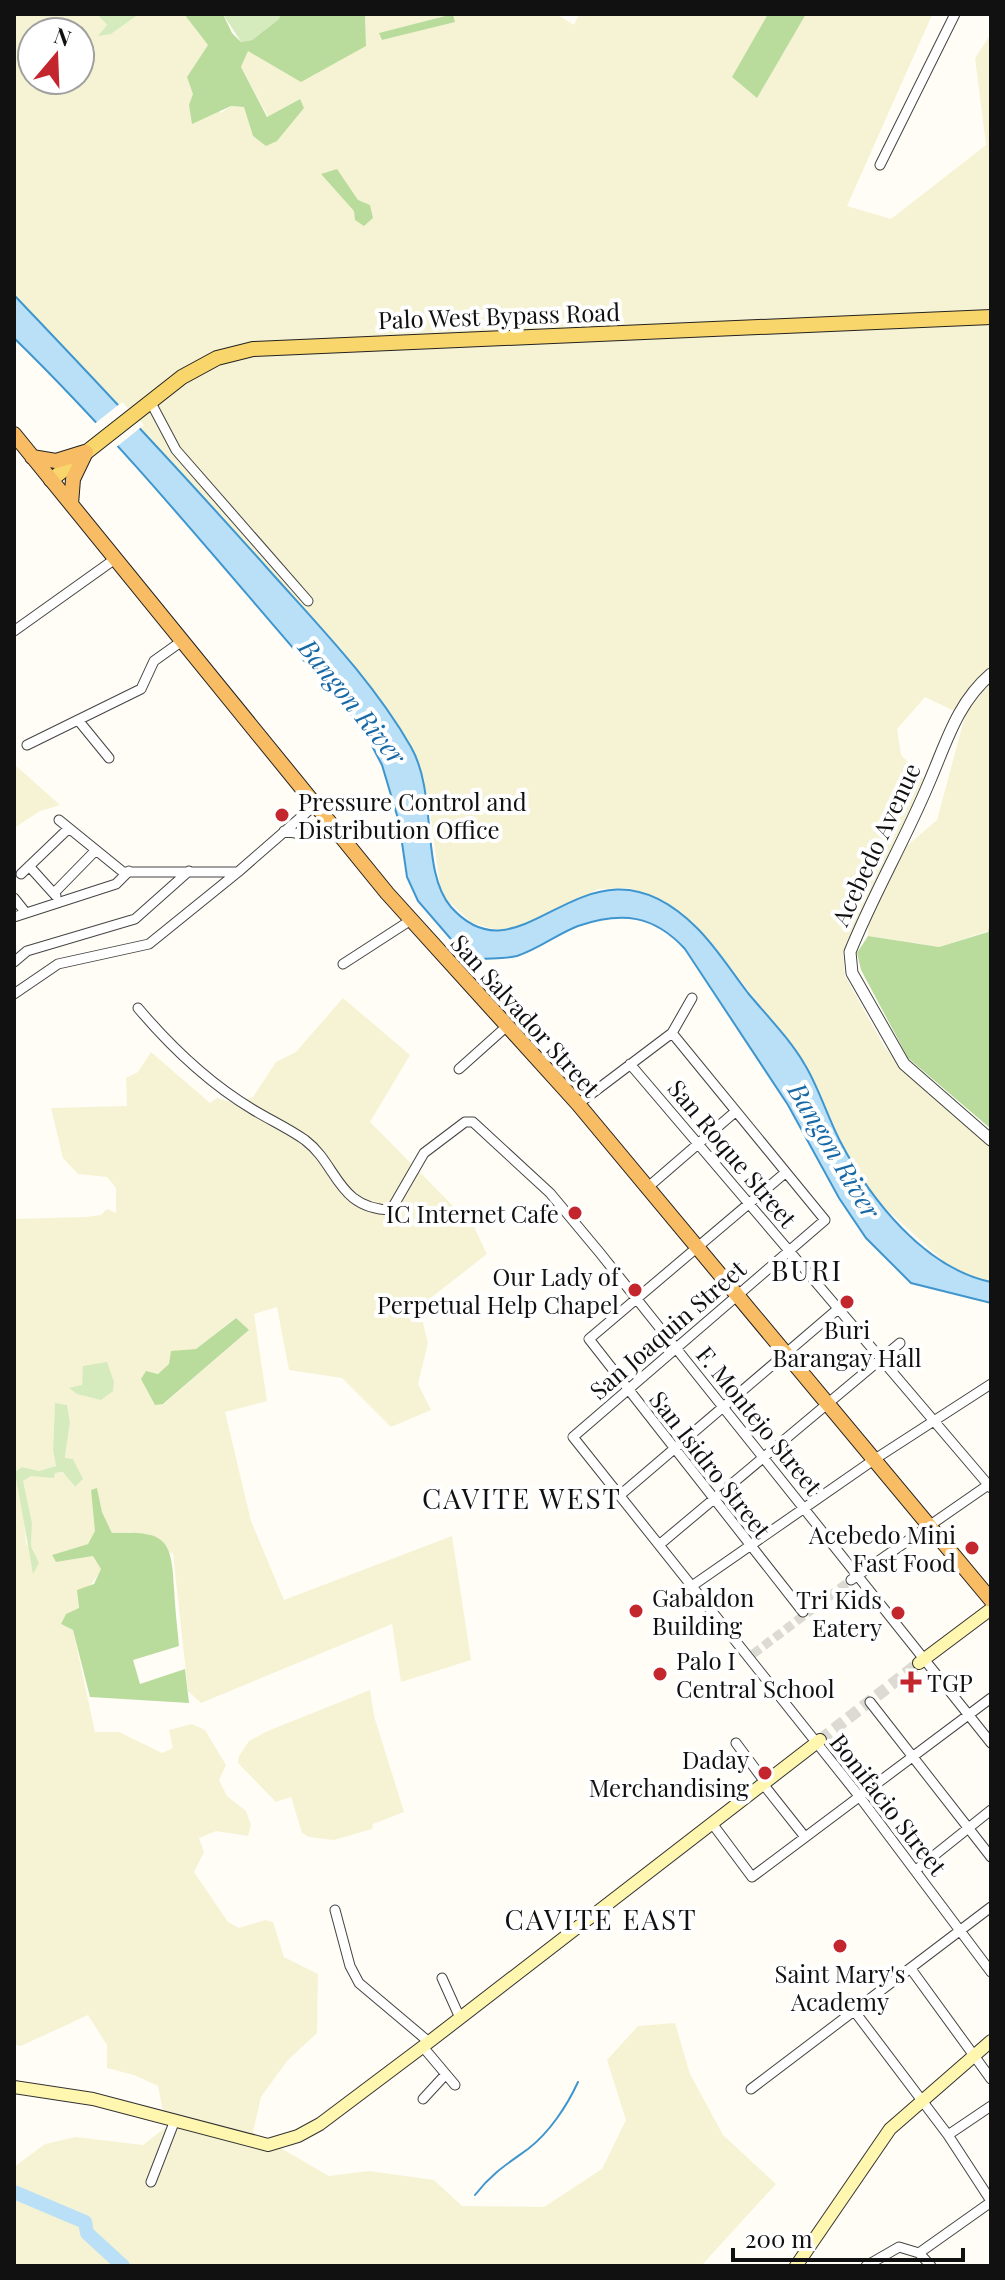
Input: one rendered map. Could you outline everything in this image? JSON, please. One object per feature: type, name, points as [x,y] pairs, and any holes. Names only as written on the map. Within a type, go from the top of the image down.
[{"type":"highway","name":"San Salvador Street","points":[[14,434],[411,920],[578,1104],[695,1248],[739,1295],[931,1524],[991,1600]]},
{"type":"highway","points":[[32,457],[56,461],[90,448]]},
{"type":"highway","points":[[71,504],[73,479],[90,448]]},
{"type":"main road","name":"Palo West Bypass Road","points":[[51,480],[182,377],[217,358],[253,349],[991,317]]},
{"type":"main road","points":[[921,1661],[991,1609]]},
{"type":"main road","points":[[14,2087],[93,2099],[268,2145],[298,2136],[320,2124],[714,1826],[818,1741]]},
{"type":"main road","points":[[796,2266],[865,2160],[890,2129],[991,2041]]},
{"type":"street","points":[[880,165],[955,14]]},
{"type":"street","points":[[148,403],[176,450],[308,601]]},
{"type":"street","points":[[14,631],[115,559]]},
{"type":"street","points":[[27,745],[141,689],[154,661],[182,641]]},
{"type":"street","name":"Acebedo Avenue","points":[[991,674],[973,689],[950,728],[928,785],[850,952],[852,973],[904,1064],[991,1140]]},
{"type":"street","points":[[78,720],[109,758]]},
{"type":"street","points":[[14,994],[58,964],[149,944],[315,805]]},
{"type":"street","points":[[59,820],[123,872],[238,872]]},
{"type":"street","points":[[284,831],[306,835],[332,825]]},
{"type":"street","points":[[21,874],[69,828]]},
{"type":"street","points":[[54,893],[96,850]]},
{"type":"street","points":[[29,866],[54,893],[59,903]]},
{"type":"street","points":[[14,917],[116,884],[129,871]]},
{"type":"street","points":[[14,962],[27,951],[135,919],[189,871]]},
{"type":"street","points":[[14,898],[26,913]]},
{"type":"street","points":[[343,964],[411,920]]},
{"type":"street","points":[[578,1104],[672,1033],[692,998]]},
{"type":"street","name":"F. Montejo Street","points":[[138,1008],[215,1084],[255,1111],[275,1119],[317,1150],[335,1181],[350,1197],[363,1203],[391,1210],[424,1153],[465,1122],[473,1122],[550,1193],[804,1507],[854,1578],[991,1743]]},
{"type":"street","points":[[459,1069],[507,1026]]},
{"type":"street","points":[[636,1299],[785,1173],[672,1033]]},
{"type":"street","name":"San Roque Street","points":[[630,1064],[990,1485]]},
{"type":"street","points":[[647,1188],[735,1112]]},
{"type":"street","name":"San Joaquin Street","points":[[573,1437],[825,1220],[785,1173]]},
{"type":"street","name":"San Isidro Street","points":[[636,1299],[589,1339],[803,1612]]},
{"type":"street","points":[[619,1496],[839,1308]]},
{"type":"street","points":[[659,1545],[900,1343]]},
{"type":"street","points":[[692,1586],[875,1459],[991,1384]]},
{"type":"street","name":"Bonifacio Street","points":[[573,1437],[818,1741],[991,1972]]},
{"type":"street","points":[[854,1578],[990,1485]]},
{"type":"street","points":[[714,1826],[752,1877],[991,1698]]},
{"type":"street","points":[[870,1702],[991,1857]]},
{"type":"street","points":[[736,1743],[805,1837]]},
{"type":"street","points":[[916,1870],[991,1810]]},
{"type":"street","points":[[751,2089],[991,1907]]},
{"type":"street","points":[[335,1910],[350,1966],[359,1983],[426,2044],[455,2085]]},
{"type":"street","points":[[911,1969],[991,2079]]},
{"type":"street","points":[[442,1978],[460,2018]]},
{"type":"street","points":[[855,2012],[948,2135],[991,2201],[919,2253]]},
{"type":"street","points":[[423,2099],[446,2074]]},
{"type":"street","points":[[948,2135],[991,2106]]},
{"type":"street","points":[[151,2182],[175,2120]]},
{"type":"street","points":[[866,2266],[899,2247],[919,2253],[931,2266]]},
{"type":"shaded area","points":[[14,14],[97,14],[107,25],[99,35],[111,34],[139,14],[184,14],[209,46],[187,77],[221,113],[231,106],[245,107],[253,136],[304,108],[299,99],[268,117],[241,67],[248,50],[366,46],[365,14],[452,14],[380,33],[382,40],[455,21],[453,14],[556,14],[574,25],[579,14],[768,14],[733,76],[757,97],[806,14],[930,14],[847,206],[891,219],[986,145],[975,58],[991,34],[991,919],[988,931],[939,947],[868,936],[868,912],[902,850],[937,820],[965,716],[925,697],[897,729],[901,755],[925,780],[843,952],[845,976],[884,1046],[903,1070],[991,1147],[991,1282],[953,1270],[883,1206],[854,1168],[806,1066],[715,947],[677,910],[629,888],[598,889],[533,922],[501,931],[472,923],[441,894],[428,797],[413,749],[354,665],[139,426],[14,295]]},
{"type":"shaded area","points":[[14,764],[60,805],[40,811],[14,828]]},
{"type":"shaded area","points":[[343,998],[410,1055],[370,1122],[474,1227],[487,1254],[419,1307],[428,1343],[418,1384],[431,1410],[391,1427],[342,1378],[289,1370],[277,1307],[254,1314],[267,1401],[225,1412],[251,1521],[284,1600],[452,1536],[471,1660],[401,1682],[392,1624],[201,1703],[188,1691],[173,1554],[131,1532],[112,1533],[102,1512],[97,1489],[91,1490],[96,1531],[88,1544],[52,1555],[56,1562],[93,1556],[102,1569],[78,1603],[79,1609],[61,1624],[73,1630],[95,1732],[119,1732],[162,1753],[173,1748],[169,1730],[192,1724],[205,1730],[226,1765],[219,1780],[227,1796],[246,1811],[251,1825],[248,1836],[216,1831],[199,1838],[204,1852],[194,1872],[228,1922],[239,1928],[265,1920],[273,1922],[284,1957],[318,1974],[317,2033],[287,2061],[261,2097],[253,2132],[329,2176],[369,2171],[434,2180],[462,2206],[544,2207],[602,2169],[626,2120],[607,2060],[638,2026],[675,2023],[690,2074],[723,2135],[776,2184],[701,2266],[14,2266],[14,2167],[45,2144],[76,2137],[143,2145],[166,2127],[158,2086],[107,2068],[107,2045],[88,2015],[21,2046],[14,2044],[14,1219],[86,1217],[101,1215],[107,1209],[116,1213],[116,1188],[107,1177],[78,1174],[63,1158],[51,1108],[127,1106],[126,1078],[138,1072],[151,1052],[210,1103],[217,1098],[234,1103],[253,1097],[276,1062],[296,1052]],"holes":[[[235,1318],[248,1331],[164,1404],[146,1371],[158,1374],[186,1350],[196,1349]],[[55,1404],[67,1405],[70,1422],[65,1459],[73,1459],[79,1472],[74,1487],[64,1472],[31,1476],[22,1481],[22,1467],[39,1471],[56,1466],[53,1450]],[[22,1482],[32,1523],[31,1546],[35,1552],[26,1544]]]},
{"type":"shaded area","points":[[370,1690],[374,1716],[404,1812],[373,1824],[372,1829],[334,1840],[309,1837],[302,1833],[291,1797],[276,1802],[238,1763],[239,1756],[249,1741],[268,1731]]},
{"type":"green space","points":[[97,14],[139,14],[111,34],[98,36],[107,25]]},
{"type":"green space","points":[[184,14],[223,14],[232,33],[241,42],[252,40],[279,19],[280,14],[365,14],[366,46],[301,82],[248,51],[241,67],[267,117],[300,99],[304,108],[277,141],[266,146],[253,136],[244,107],[231,106],[192,124],[189,105],[193,94],[187,77],[208,45]]},
{"type":"green space","points":[[223,14],[280,14],[279,19],[252,40],[241,42]]},
{"type":"green space","points":[[453,14],[455,22],[382,40],[379,33]]},
{"type":"green space","points":[[768,14],[806,14],[757,98],[732,77]]},
{"type":"green space","points":[[337,169],[358,200],[370,205],[373,218],[364,226],[355,220],[354,211],[321,174]]},
{"type":"green space","points":[[991,919],[991,1129],[908,1058],[861,970],[857,953],[868,936],[939,947],[988,932]]},
{"type":"green space","points":[[236,1318],[249,1330],[163,1404],[155,1405],[141,1379],[146,1371],[158,1374],[169,1364],[171,1351],[196,1349]]},
{"type":"green space","points":[[107,1362],[114,1382],[113,1391],[101,1400],[77,1394],[69,1388],[82,1385],[83,1366]]},
{"type":"green space","points":[[55,1403],[67,1405],[70,1422],[65,1458],[73,1459],[83,1479],[75,1487],[63,1472],[55,1473],[54,1478],[31,1476],[23,1481],[32,1523],[31,1546],[39,1563],[33,1574],[15,1472],[22,1467],[39,1471],[56,1466],[53,1450]]},
{"type":"green space","points":[[97,1488],[102,1512],[112,1533],[154,1536],[167,1548],[173,1571],[179,1646],[133,1660],[140,1684],[185,1669],[189,1703],[90,1697],[73,1630],[61,1624],[66,1614],[79,1608],[77,1590],[94,1584],[101,1569],[93,1556],[56,1562],[52,1555],[88,1544],[95,1531],[91,1490]]},
{"type":"water","name":"Bangon River","points":[[14,295],[237,534],[380,699],[411,747],[419,766],[435,873],[441,892],[451,907],[478,927],[505,930],[590,894],[622,890],[658,899],[697,928],[792,1046],[810,1074],[852,1163],[883,1207],[922,1247],[943,1262],[991,1282],[991,1303],[911,1283],[866,1238],[839,1198],[788,1105],[685,949],[661,929],[636,919],[609,918],[578,926],[517,956],[480,959],[450,938],[418,901],[407,877],[399,822],[382,765],[362,727],[148,480],[14,338]]},
{"type":"pier","points":[[122,402],[144,425],[115,448],[93,425]]},
{"type":"waterway","points":[[475,2195],[493,2175],[543,2135],[563,2110],[578,2082]]},
{"type":"waterway","points":[[14,2192],[85,2222],[87,2233],[123,2266]]},
{"type":"tunnel","points":[[753,1654],[851,1580]]},
{"type":"tunnel","points":[[820,1740],[919,1663]]},
{"type":"place","name":"Pressure Control and Distribution Office","points":[[282,815]]},
{"type":"place","name":"IC Internet Cafe","points":[[575,1213]]},
{"type":"place","name":"Our Lady of Perpetual Help Chapel","points":[[635,1290]]},
{"type":"place","name":"Buri Barangay Hall","points":[[847,1302]]},
{"type":"place","name":"Acebedo Mini Fast Food","points":[[972,1548]]},
{"type":"place","name":"Gabaldon Building","points":[[636,1611]]},
{"type":"place","name":"Tri Kids Eatery","points":[[898,1613]]},
{"type":"place","name":"Palo I Central School","points":[[660,1674]]},
{"type":"place","name":"TGP","points":[[911,1682]]},
{"type":"place","name":"Daday Merchandising","points":[[765,1773]]},
{"type":"place","name":"Saint Mary's Academy","points":[[840,1946]]},
{"type":"district","name":"BURI","points":[[807,1269]]},
{"type":"district","name":"CAVITE WEST","points":[[522,1497]]},
{"type":"district","name":"CAVITE EAST","points":[[601,1918]]}]
